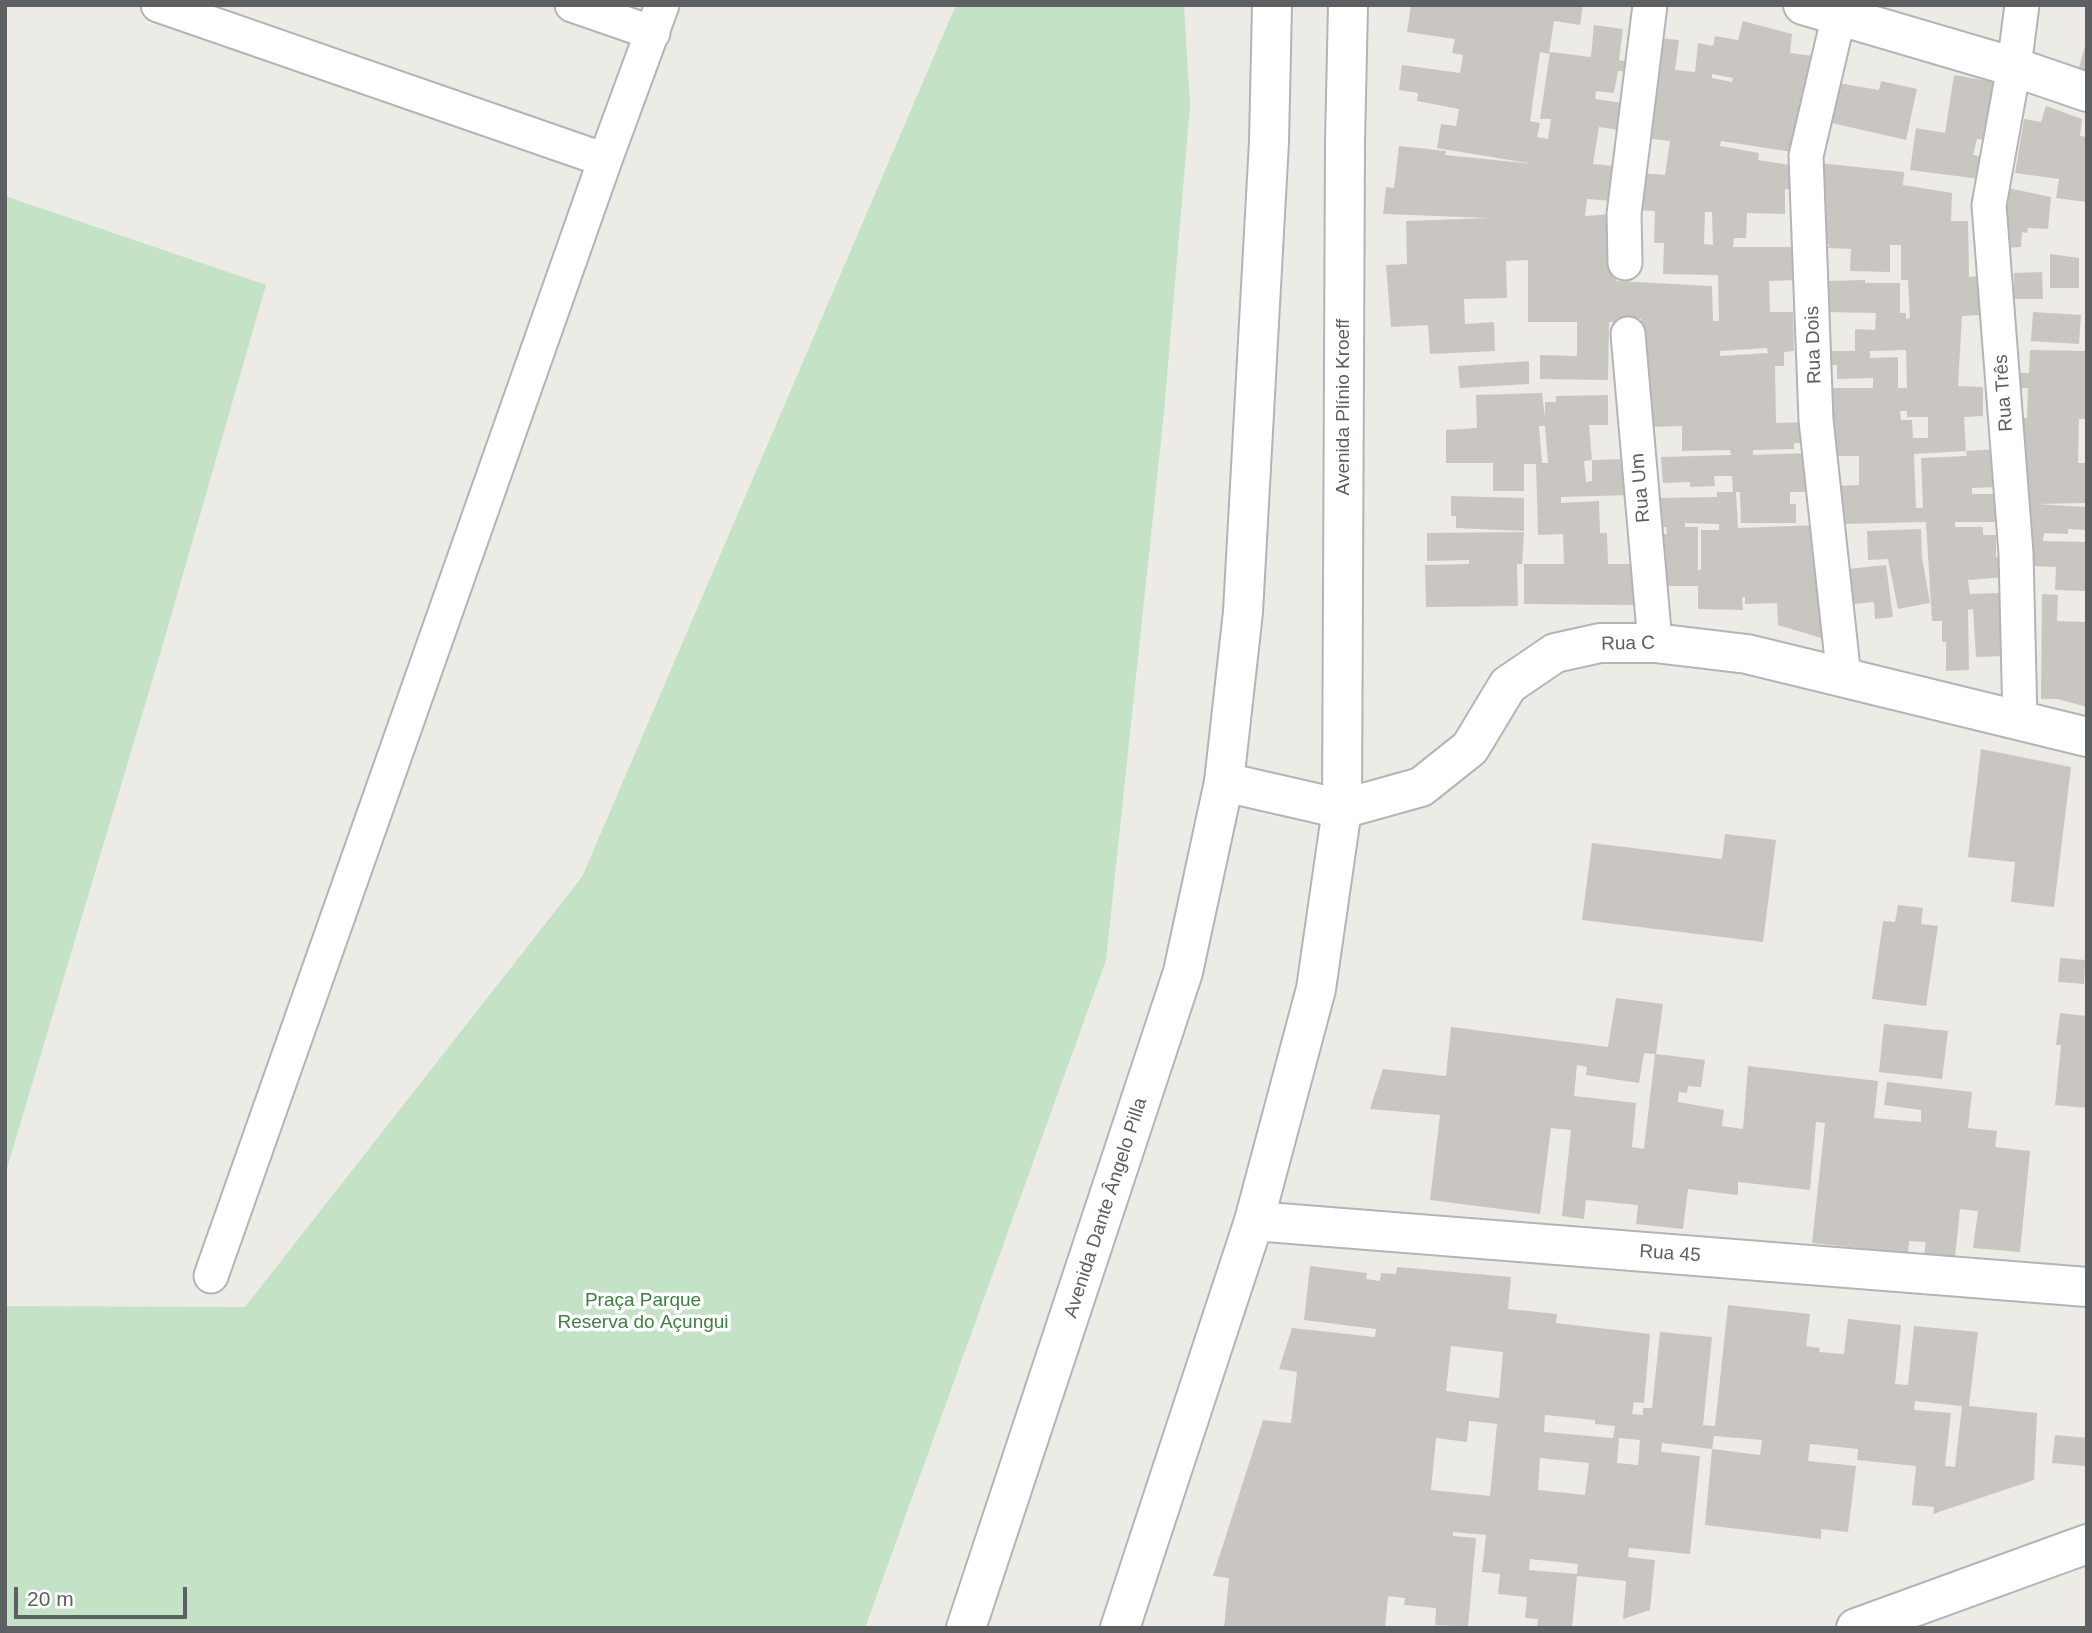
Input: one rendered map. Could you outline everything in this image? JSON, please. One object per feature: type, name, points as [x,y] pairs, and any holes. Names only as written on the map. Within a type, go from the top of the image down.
[{"type":"main road","points":[[1224,782],[1243,612],[1269,142],[1272,5]]},
{"type":"main road","name":"Avenida Plínio Kroeff","points":[[1342,809],[1348,5]]},
{"type":"main road","points":[[1803,5],[2014,67],[2087,93]]},
{"type":"main road","name":"Rua C","points":[[1224,782],[1342,809],[1421,787],[1470,748],[1508,685],[1555,653],[1600,643],[1654,643],[1747,654],[2087,737]]},
{"type":"main road","name":"Avenida Dante Ângelo Pilla","points":[[966,1628],[1183,972],[1224,782]]},
{"type":"main road","points":[[1120,1628],[1254,1222],[1316,989],[1342,809]]},
{"type":"main road","name":"Rua 45","points":[[1254,1222],[2087,1287]]},
{"type":"main road","points":[[1856,1628],[2087,1544]]},
{"type":"lane","points":[[158,5],[605,160]]},
{"type":"lane","points":[[211,1276],[657,19],[572,5]]},
{"type":"lane","points":[[1625,263],[1624,214],[1650,5]]},
{"type":"lane","name":"Rua Três","points":[[2020,721],[2016,553],[1989,205],[2014,67],[2022,5]]},
{"type":"lane","name":"Rua Dois","points":[[1839,15],[1806,156],[1816,420],[1844,678]]},
{"type":"lane","name":"Rua Um","points":[[1628,334],[1654,643]]},
{"type":"green space","name":"Praça Parque Reserva do Açungui","points":[[956,5],[1184,5],[1190,106],[1164,412],[1106,960],[865,1628],[5,1628],[5,1306],[245,1307],[582,877]]},
{"type":"green space","points":[[5,196],[266,285],[161,651],[5,1175]]},
{"type":"building","points":[[1411,5],[1583,5],[1580,25],[1554,21],[1549,54],[1540,52],[1530,121],[1540,123],[1537,137],[1548,139],[1551,119],[1540,119],[1550,52],[1591,57],[1594,25],[1623,29],[1619,60],[1629,62],[1628,72],[1618,71],[1614,93],[1596,91],[1595,99],[1623,103],[1619,130],[1599,127],[1593,164],[1614,166],[1613,201],[1587,199],[1585,216],[1613,214],[1616,281],[1712,286],[1713,321],[1719,321],[1718,275],[1663,274],[1664,243],[1654,243],[1655,211],[1634,210],[1639,173],[1665,175],[1670,141],[1644,138],[1658,38],[1679,40],[1675,70],[1695,72],[1698,43],[1713,46],[1715,36],[1738,40],[1743,21],[1792,34],[1790,53],[1814,56],[1810,92],[1802,92],[1792,152],[1721,141],[1720,146],[1759,153],[1758,160],[1797,166],[1794,190],[1785,189],[1785,214],[1747,213],[1746,238],[1734,238],[1733,247],[1791,247],[1795,280],[1769,281],[1770,312],[1793,312],[1794,351],[1784,352],[1784,366],[1775,366],[1776,423],[1806,422],[1807,443],[1794,443],[1794,449],[1753,450],[1753,455],[1808,453],[1811,492],[1790,492],[1790,504],[1796,504],[1796,523],[1741,523],[1740,492],[1736,492],[1738,528],[1818,525],[1828,640],[1778,625],[1777,603],[1745,604],[1745,597],[1742,598],[1743,610],[1698,609],[1698,586],[1662,586],[1658,534],[1667,534],[1666,527],[1658,527],[1657,498],[1717,497],[1717,492],[1733,492],[1732,476],[1714,476],[1715,486],[1690,487],[1690,482],[1663,483],[1661,457],[1731,455],[1730,450],[1682,451],[1682,426],[1653,427],[1641,357],[1641,319],[1618,319],[1618,322],[1609,322],[1608,380],[1540,379],[1540,355],[1577,356],[1577,322],[1528,322],[1528,260],[1506,261],[1507,298],[1464,299],[1465,324],[1494,322],[1495,351],[1430,354],[1428,325],[1391,327],[1386,265],[1407,264],[1406,221],[1490,218],[1383,214],[1386,187],[1394,188],[1399,146],[1446,151],[1445,155],[1534,164],[1437,148],[1441,124],[1456,126],[1459,109],[1417,101],[1418,93],[1399,90],[1402,65],[1460,73],[1463,55],[1452,53],[1455,39],[1407,32]],"holes":[[[1712,74],[1733,78],[1732,82],[1712,78]],[[1705,212],[1712,212],[1713,245],[1704,244]],[[1767,348],[1768,353],[1720,356],[1720,351]],[[1685,523],[1719,524],[1719,530],[1701,530],[1701,570],[1698,570],[1698,527],[1685,527]]]},
{"type":"building","points":[[2087,44],[2087,77],[2077,74]]},
{"type":"building","points":[[1954,75],[1995,82],[1986,140],[1977,139],[1973,155],[1983,157],[1980,179],[1910,170],[1916,128],[1945,133]]},
{"type":"building","points":[[1881,81],[1917,89],[1906,140],[1832,123],[1838,83],[1879,90]]},
{"type":"building","points":[[2046,106],[2082,119],[2080,136],[2087,137],[2087,202],[2056,198],[2059,179],[2015,173],[2024,119],[2041,122]]},
{"type":"building","points":[[1819,163],[1904,172],[1903,185],[1952,193],[1951,221],[1968,221],[1969,277],[1980,276],[1981,315],[1962,316],[1958,386],[1983,387],[1983,416],[1964,417],[1966,451],[1997,449],[1999,487],[1972,488],[1972,494],[2000,494],[2002,522],[1955,522],[1955,527],[1983,527],[1983,535],[1996,535],[1996,557],[2004,556],[2006,577],[1968,580],[1970,594],[1999,593],[2002,656],[1976,657],[1973,609],[1968,610],[1969,670],[1946,671],[1946,642],[1942,642],[1942,621],[1932,621],[1926,522],[1841,524],[1836,486],[1859,485],[1859,456],[1832,456],[1829,388],[1873,388],[1873,378],[1837,379],[1837,365],[1828,365],[1827,351],[1855,351],[1855,329],[1875,330],[1876,313],[1826,312],[1826,281],[1900,283],[1900,313],[1906,313],[1906,319],[1910,318],[1908,280],[1901,280],[1901,245],[1890,245],[1890,272],[1850,271],[1851,249],[1828,248],[1829,244],[1817,244]],"holes":[[[1906,350],[1907,388],[1898,388],[1898,357],[1870,358],[1870,351]],[[1900,411],[1907,411],[1907,417],[1928,417],[1928,438],[1913,438],[1912,420],[1901,420]],[[1966,451],[1967,456],[1921,458],[1923,508],[1916,508],[1914,454]]]},
{"type":"building","points":[[2008,188],[2051,197],[2048,229],[2028,228],[2027,233],[2022,232],[2021,247],[2004,248]]},
{"type":"building","points":[[2050,254],[2079,258],[2079,288],[2050,288]]},
{"type":"building","points":[[2042,272],[2043,299],[2014,299],[2014,273]]},
{"type":"building","points":[[2033,312],[2081,315],[2079,344],[2031,341]]},
{"type":"building","points":[[2030,350],[2087,351],[2087,419],[2079,419],[2078,463],[2087,463],[2087,503],[2036,504],[2087,507],[2087,530],[2068,529],[2068,534],[2044,533],[2043,541],[2087,542],[2087,591],[2055,590],[2056,567],[2029,566],[2030,503],[2023,503],[2014,418],[2027,418],[2028,388],[2014,388],[2014,373],[2029,373]]},
{"type":"building","points":[[1529,361],[1529,384],[1460,388],[1458,366]]},
{"type":"building","points":[[1542,393],[1545,418],[1545,402],[1556,402],[1556,396],[1608,395],[1608,425],[1589,425],[1592,460],[1623,459],[1631,495],[1561,497],[1561,503],[1599,501],[1600,533],[1607,533],[1608,564],[1634,564],[1637,605],[1524,604],[1524,564],[1564,564],[1563,534],[1538,535],[1536,464],[1524,464],[1524,491],[1493,491],[1493,463],[1446,463],[1446,430],[1477,428],[1476,395]],"holes":[[[1539,426],[1545,426],[1548,463],[1542,463]],[[1592,460],[1592,481],[1586,482],[1584,461]]]},
{"type":"building","points":[[1451,496],[1524,498],[1524,531],[1456,528],[1456,516],[1451,516]]},
{"type":"building","points":[[1921,529],[1922,557],[1930,603],[1898,609],[1888,559],[1868,560],[1867,531]]},
{"type":"building","points":[[1524,532],[1522,564],[1517,564],[1518,606],[1426,607],[1425,565],[1469,564],[1469,560],[1427,561],[1427,533]]},
{"type":"building","points":[[1886,565],[1893,617],[1875,619],[1874,602],[1853,604],[1848,569]]},
{"type":"building","points":[[2042,594],[2058,595],[2057,621],[2087,622],[2087,707],[2058,699],[2041,699]]},
{"type":"building","points":[[1981,749],[2071,767],[2054,907],[2011,902],[2015,862],[1968,857]]},
{"type":"building","points":[[1725,834],[1776,840],[1763,942],[1582,920],[1592,843],[1722,859]]},
{"type":"building","points":[[1898,905],[1923,908],[1921,924],[1938,926],[1926,1006],[1872,999],[1883,921],[1895,922]]},
{"type":"building","points":[[2060,958],[2085,960],[2084,984],[2058,982]]},
{"type":"building","points":[[1616,998],[1663,1004],[1656,1054],[1705,1060],[1701,1087],[1688,1086],[1687,1093],[1679,1092],[1678,1102],[1724,1110],[1722,1126],[1743,1129],[1748,1066],[1878,1081],[1874,1118],[1921,1122],[1921,1110],[1884,1105],[1887,1082],[1972,1092],[1968,1128],[1997,1131],[1995,1147],[2030,1151],[2020,1252],[1973,1248],[1978,1211],[1960,1209],[1955,1258],[1924,1255],[1926,1242],[1909,1241],[1908,1253],[1812,1243],[1825,1123],[1816,1122],[1810,1190],[1738,1182],[1738,1195],[1688,1189],[1683,1229],[1636,1224],[1638,1205],[1586,1200],[1584,1219],[1562,1216],[1571,1130],[1551,1128],[1540,1214],[1430,1200],[1440,1115],[1370,1109],[1383,1069],[1446,1076],[1451,1027],[1608,1047]],"holes":[[[1644,1053],[1655,1054],[1644,1149],[1632,1147],[1636,1103],[1574,1096],[1577,1065],[1587,1067],[1586,1075],[1639,1083]]]},
{"type":"building","points":[[2060,1013],[2087,1016],[2087,1108],[2055,1105],[2061,1045],[2056,1045]]},
{"type":"building","points":[[1884,1024],[1948,1031],[1942,1079],[1879,1072]]},
{"type":"building","points":[[1310,1266],[1367,1273],[1366,1279],[1380,1281],[1381,1273],[1396,1274],[1397,1267],[1511,1277],[1508,1309],[1557,1314],[1556,1323],[1650,1334],[1644,1403],[1634,1402],[1632,1414],[1643,1415],[1643,1408],[1652,1408],[1660,1332],[1712,1337],[1703,1425],[1715,1426],[1728,1305],[1810,1314],[1806,1346],[1820,1348],[1819,1352],[1844,1354],[1848,1319],[1901,1325],[1895,1384],[1908,1385],[1914,1326],[1978,1332],[1969,1406],[2037,1413],[2034,1480],[1933,1514],[1934,1507],[1912,1505],[1916,1466],[1857,1460],[1858,1449],[1810,1444],[1808,1461],[1856,1466],[1848,1532],[1821,1529],[1821,1539],[1705,1525],[1712,1449],[1662,1443],[1661,1452],[1700,1456],[1690,1554],[1629,1548],[1628,1557],[1655,1560],[1650,1610],[1623,1619],[1626,1581],[1577,1576],[1572,1628],[1537,1628],[1538,1619],[1525,1618],[1527,1597],[1498,1594],[1500,1574],[1482,1572],[1486,1535],[1453,1532],[1453,1536],[1476,1538],[1468,1627],[1435,1625],[1436,1608],[1404,1605],[1405,1598],[1388,1596],[1385,1628],[1224,1628],[1229,1578],[1213,1576],[1263,1420],[1291,1423],[1297,1372],[1279,1369],[1292,1328],[1375,1337],[1376,1329],[1304,1320]],"holes":[[[1451,1346],[1503,1352],[1499,1398],[1446,1391]],[[1915,1401],[1962,1406],[1955,1467],[1945,1466],[1951,1413],[1914,1410]],[[1545,1415],[1595,1420],[1595,1424],[1615,1426],[1613,1438],[1544,1432]],[[1469,1421],[1497,1424],[1490,1496],[1431,1490],[1436,1438],[1467,1442]],[[1714,1436],[1762,1440],[1760,1455],[1712,1449]],[[1619,1438],[1640,1440],[1638,1465],[1617,1463]],[[1540,1458],[1589,1463],[1585,1495],[1538,1490]],[[1530,1559],[1578,1564],[1577,1574],[1529,1570]]]},
{"type":"building","points":[[2055,1435],[2087,1438],[2085,1466],[2052,1463]]}]
